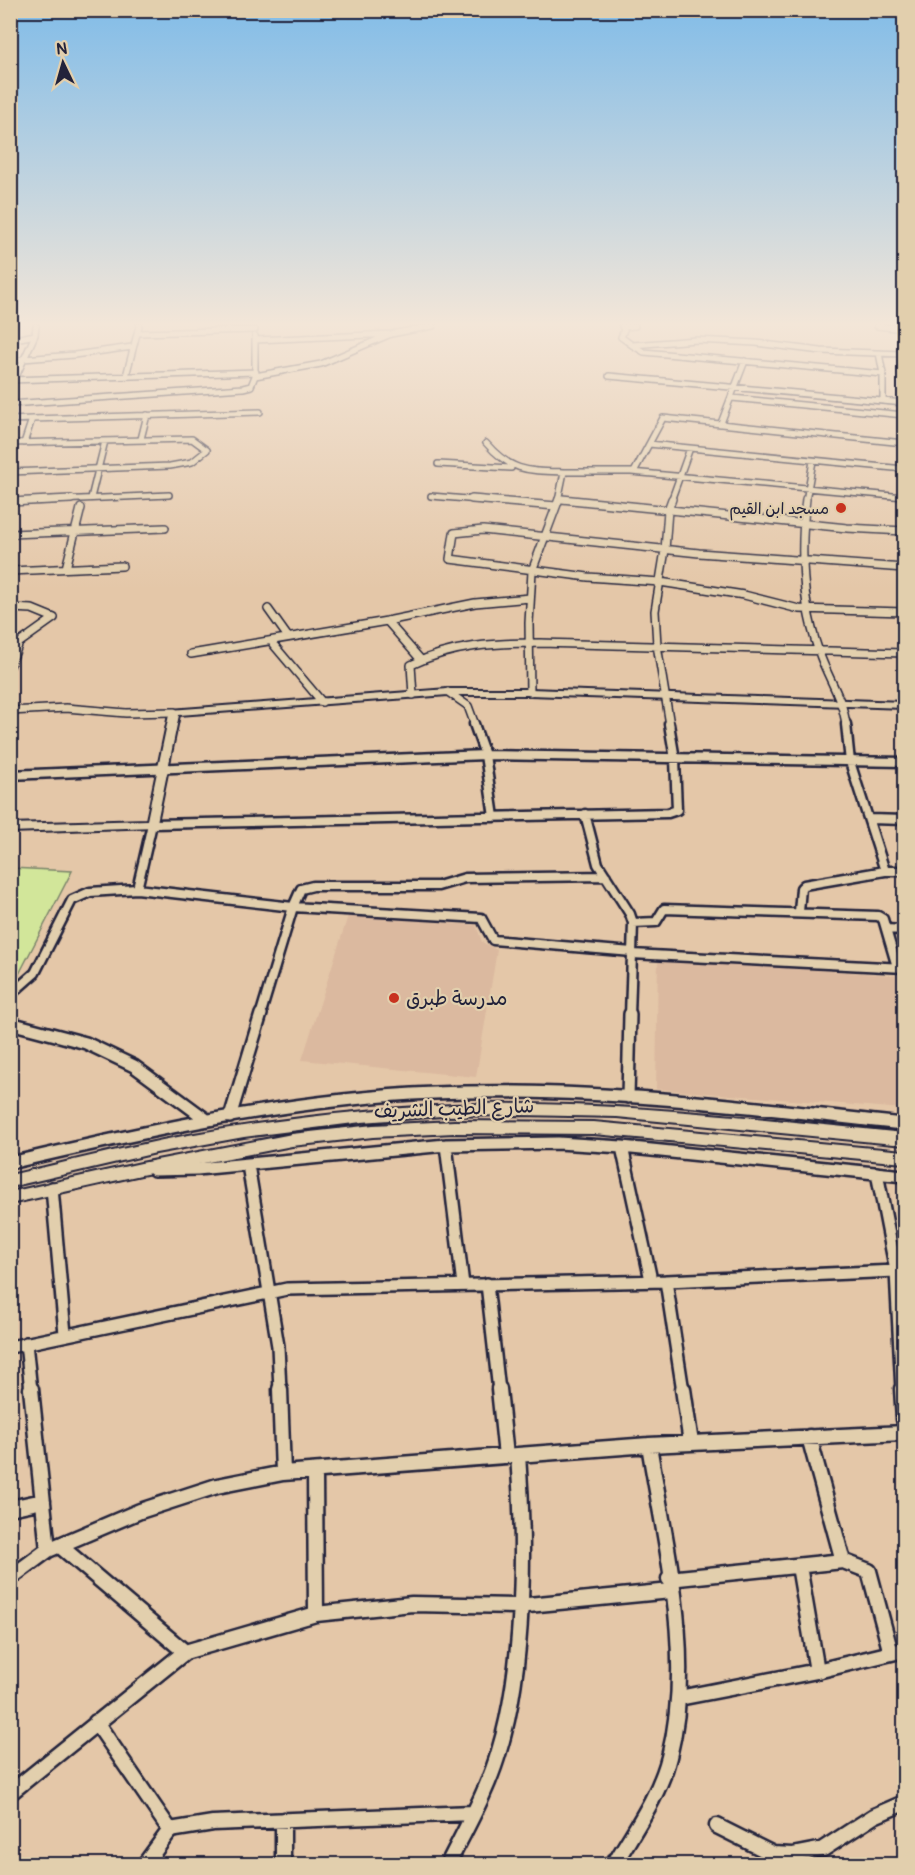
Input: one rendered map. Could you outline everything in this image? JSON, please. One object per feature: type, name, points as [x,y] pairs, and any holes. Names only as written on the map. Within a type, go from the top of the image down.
[{"type":"main road","points":[[10,828],[152,824],[174,712],[448,692],[530,692],[904,705]]},
{"type":"main road","name":"شارع الطيب الشريف","points":[[10,1181],[204,1138],[336,1119],[436,1111],[522,1109],[612,1112],[904,1139]]},
{"type":"main road","name":"شارع الطيب الشريف","points":[[10,1198],[141,1169],[292,1140],[340,1134],[505,1126],[594,1128],[904,1157]]},
{"type":"street","points":[[10,420],[204,414]]},
{"type":"street","points":[[721,423],[725,414]]},
{"type":"street","points":[[889,414],[904,415]]},
{"type":"street","points":[[141,438],[147,415]]},
{"type":"street","points":[[634,472],[662,418],[904,443]]},
{"type":"street","points":[[24,443],[32,419]]},
{"type":"street","points":[[10,443],[141,438],[194,439],[207,450],[187,464],[10,472]]},
{"type":"street","points":[[91,498],[105,441]]},
{"type":"street","points":[[486,443],[511,468]]},
{"type":"street","points":[[649,444],[904,470]]},
{"type":"street","points":[[137,889],[152,824],[668,813],[677,810],[675,759],[657,645],[655,612],[665,550],[668,510],[690,448]]},
{"type":"street","points":[[813,461],[807,488],[802,561],[808,609],[818,651],[841,702],[849,761],[870,819],[885,871]]},
{"type":"street","points":[[438,464],[564,472],[634,472],[904,497]]},
{"type":"street","points":[[530,692],[532,571],[558,503],[564,472]]},
{"type":"street","points":[[10,502],[169,495]]},
{"type":"street","points":[[431,496],[668,510],[904,531]]},
{"type":"street","points":[[66,568],[81,508]]},
{"type":"street","points":[[10,534],[165,528]]},
{"type":"street","points":[[904,568],[665,550],[483,530],[454,533],[451,560],[532,571],[660,582],[736,594],[808,609],[904,612]]},
{"type":"street","points":[[10,571],[122,566]]},
{"type":"street","points":[[191,654],[387,621],[466,604],[530,598]]},
{"type":"street","points":[[10,608],[32,609],[54,618],[19,643],[10,666]]},
{"type":"street","points":[[268,609],[288,637]]},
{"type":"street","points":[[387,621],[421,660]]},
{"type":"street","points":[[273,641],[322,702]]},
{"type":"street","points":[[413,695],[411,666],[455,648],[530,644],[657,645],[904,653]]},
{"type":"street","points":[[448,692],[468,706],[485,755],[494,817]]},
{"type":"street","points":[[10,711],[66,708],[126,714],[174,712]]},
{"type":"street","points":[[10,775],[485,755],[904,762]]},
{"type":"street","points":[[585,814],[598,864],[630,914],[633,923],[628,1097]]},
{"type":"street","points":[[870,819],[904,820]]},
{"type":"street","points":[[799,912],[801,888],[804,885],[885,871],[904,871]]},
{"type":"street","points":[[230,1117],[293,907],[301,889],[306,887],[438,886],[465,878],[606,876]]},
{"type":"street","points":[[10,995],[35,973],[72,900],[90,892],[137,889],[293,907],[481,918],[493,940],[632,953],[901,968],[883,919],[878,916],[664,909],[656,922],[633,923]]},
{"type":"street","points":[[886,929],[904,930]]},
{"type":"street","points":[[10,1023],[86,1043],[134,1066],[207,1120]]},
{"type":"street","points":[[10,1163],[207,1120],[316,1102],[434,1093],[521,1092],[628,1097],[904,1124]]},
{"type":"street","points":[[141,1169],[188,1170],[446,1145],[558,1143],[622,1147],[904,1176]]},
{"type":"street","points":[[446,1145],[463,1285]]},
{"type":"street","points":[[622,1147],[651,1280]]},
{"type":"street","points":[[248,1165],[278,1347],[283,1473]]},
{"type":"street","points":[[877,1173],[896,1271],[904,1420]]},
{"type":"street","points":[[52,1188],[65,1334]]},
{"type":"street","points":[[10,1347],[268,1292],[304,1288],[666,1281],[896,1271]]},
{"type":"street","points":[[666,1281],[691,1443]]},
{"type":"street","points":[[448,1864],[473,1813],[502,1741],[511,1695],[518,1635],[522,1509],[487,1284]]},
{"type":"street","points":[[26,1343],[43,1502],[54,1548],[185,1652]]},
{"type":"street","points":[[10,1578],[54,1548],[140,1511],[199,1491],[283,1473],[649,1445],[904,1433]]},
{"type":"street","points":[[809,1437],[843,1561]]},
{"type":"street","points":[[611,1864],[618,1858],[655,1794],[670,1756],[678,1698],[675,1618],[649,1445]]},
{"type":"street","points":[[315,1471],[316,1614]]},
{"type":"street","points":[[10,1508],[43,1502]]},
{"type":"street","points":[[10,1793],[185,1652],[316,1614],[412,1604],[518,1606],[843,1561],[869,1570],[898,1652],[817,1671],[678,1698]]},
{"type":"street","points":[[799,1566],[817,1671]]},
{"type":"street","points":[[96,1722],[170,1830]]},
{"type":"street","points":[[717,1826],[773,1854],[792,1855],[823,1849],[874,1816],[904,1803]]},
{"type":"street","points":[[145,1864],[170,1830],[213,1823],[473,1813]]},
{"type":"street","points":[[283,1820],[283,1864]]},
{"type":"shaded area","points":[[348,916],[476,925],[482,942],[497,950],[476,1077],[302,1060]]},
{"type":"shaded area","points":[[658,959],[904,976],[904,1109],[656,1089]]},
{"type":"green space","points":[[10,868],[72,871],[18,976],[11,975]]},
{"type":"place","name":"مسجد ابن القيم","points":[[841,508]]},
{"type":"place","name":"مدرسة طبرق","points":[[394,998]]}]
